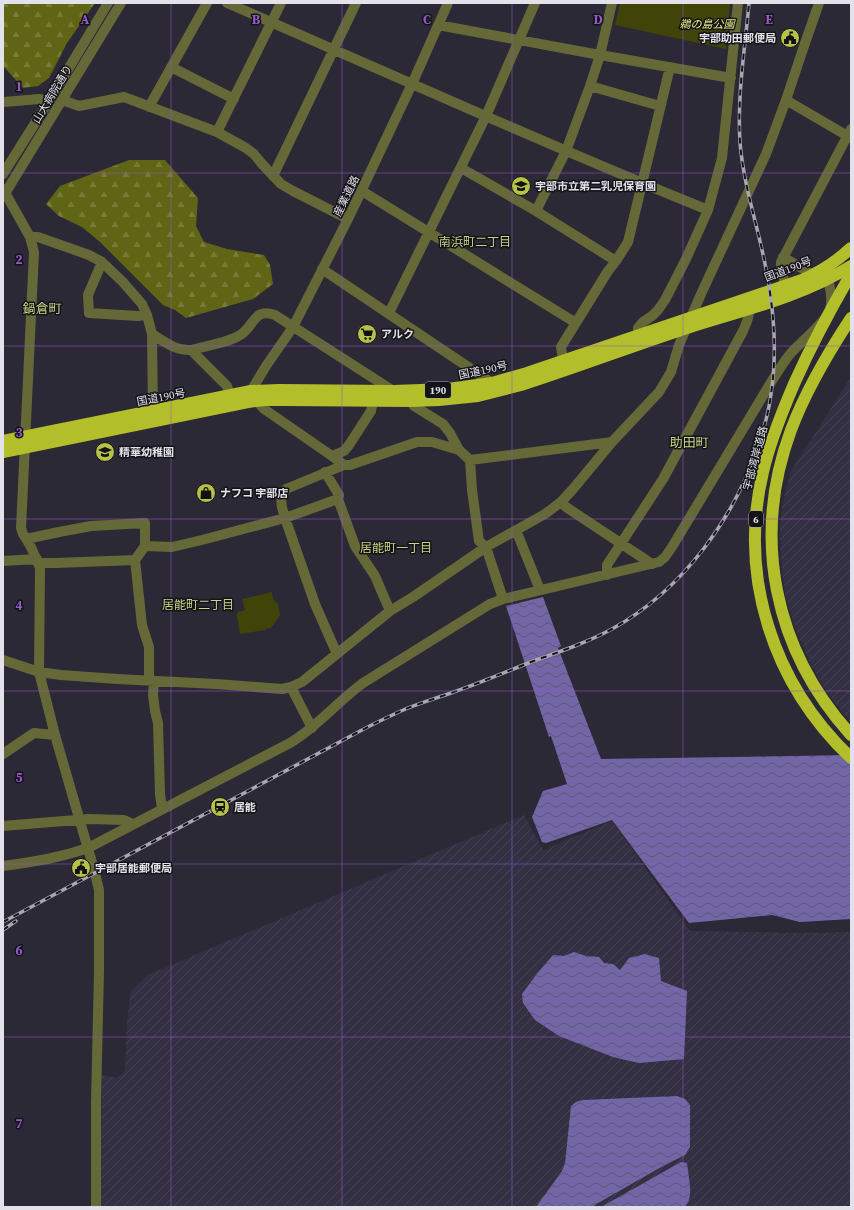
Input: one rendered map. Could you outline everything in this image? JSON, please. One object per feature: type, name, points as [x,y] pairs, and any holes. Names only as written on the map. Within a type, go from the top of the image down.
[{"type":"highway","name":"国道190号","points":[[3,452],[26,442],[153,412],[230,396],[252,398],[407,401],[439,400],[478,396],[499,391],[521,385],[564,365],[638,335],[692,317],[803,290],[851,248]]},
{"type":"highway","name":"国道190号","points":[[3,441],[26,442],[252,398],[279,390],[448,390],[492,383],[527,373],[564,365],[686,329],[748,304],[786,285],[851,266]]},
{"type":"highway","name":"宇部湾岸道路","points":[[851,274],[815,338],[784,406],[772,440],[760,486],[756,516],[755,548],[757,579],[762,605],[779,656],[813,715],[833,740],[851,758]]},
{"type":"highway","name":"6","points":[[851,318],[814,379],[802,403],[791,431],[782,460],[772,520],[773,569],[778,600],[786,626],[794,646],[816,690],[851,735]]},
{"type":"street","name":"山大病院通り","points":[[3,174],[108,3]]},
{"type":"street","name":"山大病院通り","points":[[4,193],[121,3]]},
{"type":"street","points":[[149,107],[207,3]]},
{"type":"street","points":[[227,3],[566,151],[708,210]]},
{"type":"street","points":[[217,132],[281,3]]},
{"type":"street","points":[[273,176],[356,3]]},
{"type":"street","name":"産業道路","points":[[252,398],[266,366],[293,327],[362,191],[448,3]]},
{"type":"street","points":[[389,313],[486,116],[536,3]]},
{"type":"street","points":[[536,212],[566,151],[590,86],[600,55],[612,3]]},
{"type":"street","points":[[638,335],[638,328],[658,310],[665,300],[686,259],[708,210],[722,158],[738,3]]},
{"type":"street","points":[[3,660],[39,672],[117,680],[216,684],[282,689],[291,687],[302,682],[390,611],[486,547],[545,514],[561,502],[612,442],[660,392],[670,372],[686,329],[766,154],[819,3]]},
{"type":"street","points":[[438,25],[731,78]]},
{"type":"street","points":[[172,67],[234,99]]},
{"type":"street","points":[[564,365],[561,347],[608,271],[628,242],[670,67]]},
{"type":"street","points":[[590,86],[660,106]]},
{"type":"street","points":[[62,100],[79,106],[124,97],[217,132],[254,154],[281,184],[348,219]]},
{"type":"street","points":[[3,101],[39,99],[49,101]]},
{"type":"street","points":[[786,100],[850,134],[783,257],[781,262],[781,272],[786,285]]},
{"type":"street","points":[[461,168],[616,261]]},
{"type":"street","points":[[362,191],[576,323]]},
{"type":"street","points":[[4,193],[30,237],[33,245],[34,262],[21,528],[40,568],[39,672],[55,735],[99,890],[96,1207]]},
{"type":"street","points":[[30,237],[38,237],[89,254],[102,262],[122,281],[142,304],[147,315],[152,334],[153,412]]},
{"type":"street","points":[[3,866],[51,859],[88,848],[290,743],[303,736],[348,694],[363,683],[490,604],[503,599],[659,562],[665,557],[672,547],[773,379],[790,354],[820,324],[830,311],[831,295],[821,274],[783,257]]},
{"type":"street","points":[[102,262],[88,294],[89,313],[138,316],[147,315]]},
{"type":"street","points":[[322,269],[492,383]]},
{"type":"street","points":[[607,575],[607,565],[667,472],[743,331],[748,320],[748,304]]},
{"type":"street","points":[[152,334],[177,348],[191,350],[235,337],[243,333],[253,319],[259,315],[269,313],[275,315],[443,424],[450,433],[458,450]]},
{"type":"street","points":[[191,350],[227,386],[230,396]]},
{"type":"street","points":[[252,398],[264,409],[344,465]]},
{"type":"street","points":[[332,456],[344,451],[349,445],[371,411],[373,400]]},
{"type":"street","points":[[438,421],[431,409],[432,406],[439,400]]},
{"type":"street","points":[[337,654],[315,604],[285,518],[281,505],[281,497],[286,489],[344,465],[350,465],[417,442],[432,442],[458,450],[470,460],[472,490],[479,541],[486,547],[503,599]]},
{"type":"street","points":[[470,460],[612,442]]},
{"type":"street","points":[[325,472],[339,495],[338,499],[355,546],[375,576],[390,611]]},
{"type":"street","points":[[145,546],[172,547],[185,544],[285,518],[338,499]]},
{"type":"street","points":[[561,502],[566,508],[652,564]]},
{"type":"street","points":[[26,539],[91,526],[145,523],[145,546],[135,560],[142,625],[149,647],[155,711],[158,723],[160,794],[162,809]]},
{"type":"street","points":[[516,530],[540,590]]},
{"type":"street","points":[[3,561],[37,561],[56,563],[135,560]]},
{"type":"street","points":[[291,687],[312,728]]},
{"type":"street","points":[[3,754],[34,734],[55,735]]},
{"type":"street","points":[[3,826],[107,819],[124,820],[133,824]]},
{"type":"shaded area","points":[[851,377],[851,723],[828,694],[811,665],[793,622],[785,593],[781,559],[780,525],[783,501],[791,471]]},
{"type":"shaded area","points":[[524,815],[543,850],[612,821],[690,931],[799,933],[851,932],[851,1207],[100,1207],[102,1075],[116,1078],[125,1071],[127,1021],[131,991],[148,975]]},
{"type":"green space","points":[[3,3],[95,3],[67,43],[49,78],[38,86],[23,88],[3,66]]},
{"type":"green space","name":"鵜の島公園","points":[[620,3],[730,3],[726,49],[615,25]]},
{"type":"green space","points":[[129,160],[165,160],[198,198],[196,226],[204,242],[227,249],[264,255],[270,265],[273,284],[253,299],[186,318],[175,310],[163,305],[100,242],[82,227],[59,216],[46,204],[60,186]]},
{"type":"green space","points":[[272,592],[273,599],[278,604],[280,615],[271,628],[240,634],[237,615],[238,612],[245,610],[242,599]]},
{"type":"water","points":[[543,597],[561,646],[558,648],[601,759],[851,755],[851,919],[800,922],[772,915],[689,923],[612,820],[546,843],[542,842],[532,817],[543,791],[567,784],[551,736],[549,737],[506,606]]},
{"type":"water","points":[[574,952],[586,956],[599,957],[604,963],[613,964],[620,970],[629,958],[645,954],[659,958],[661,981],[687,991],[684,1059],[639,1063],[613,1057],[559,1036],[535,1020],[523,1003],[522,994],[553,955],[564,956]]},
{"type":"water","points":[[677,1096],[685,1099],[690,1105],[690,1147],[685,1155],[591,1207],[536,1207],[562,1171],[565,1163],[571,1106],[576,1102],[583,1100]]},
{"type":"water","points":[[681,1162],[687,1163],[690,1187],[689,1199],[684,1207],[601,1207]]},
{"type":"railway","points":[[3,922],[382,720],[413,706],[575,646],[612,629],[638,613],[662,594],[704,549],[737,497],[750,469],[767,417],[773,382],[774,331],[770,293],[742,161],[740,142],[740,89],[749,3]]},
{"type":"railway","points":[[3,930],[16,921]]},
{"type":"place","name":"宇部助田郵便局","points":[[790,38]]},
{"type":"place","name":"宇部市立第二乳児保育園","points":[[521,186]]},
{"type":"place","name":"アルク","points":[[367,334]]},
{"type":"place","name":"精華幼稚園","points":[[105,452]]},
{"type":"place","name":"ナフコ 宇部店","points":[[206,493]]},
{"type":"place","name":"居能","points":[[220,807]]},
{"type":"place","name":"宇部居能郵便局","points":[[81,868]]},
{"type":"district","name":"南浜町二丁目","points":[[475,242]]},
{"type":"district","name":"鍋倉町","points":[[42,308]]},
{"type":"district","name":"助田町","points":[[689,442]]},
{"type":"district","name":"居能町一丁目","points":[[396,548]]},
{"type":"district","name":"居能町二丁目","points":[[198,605]]}]
